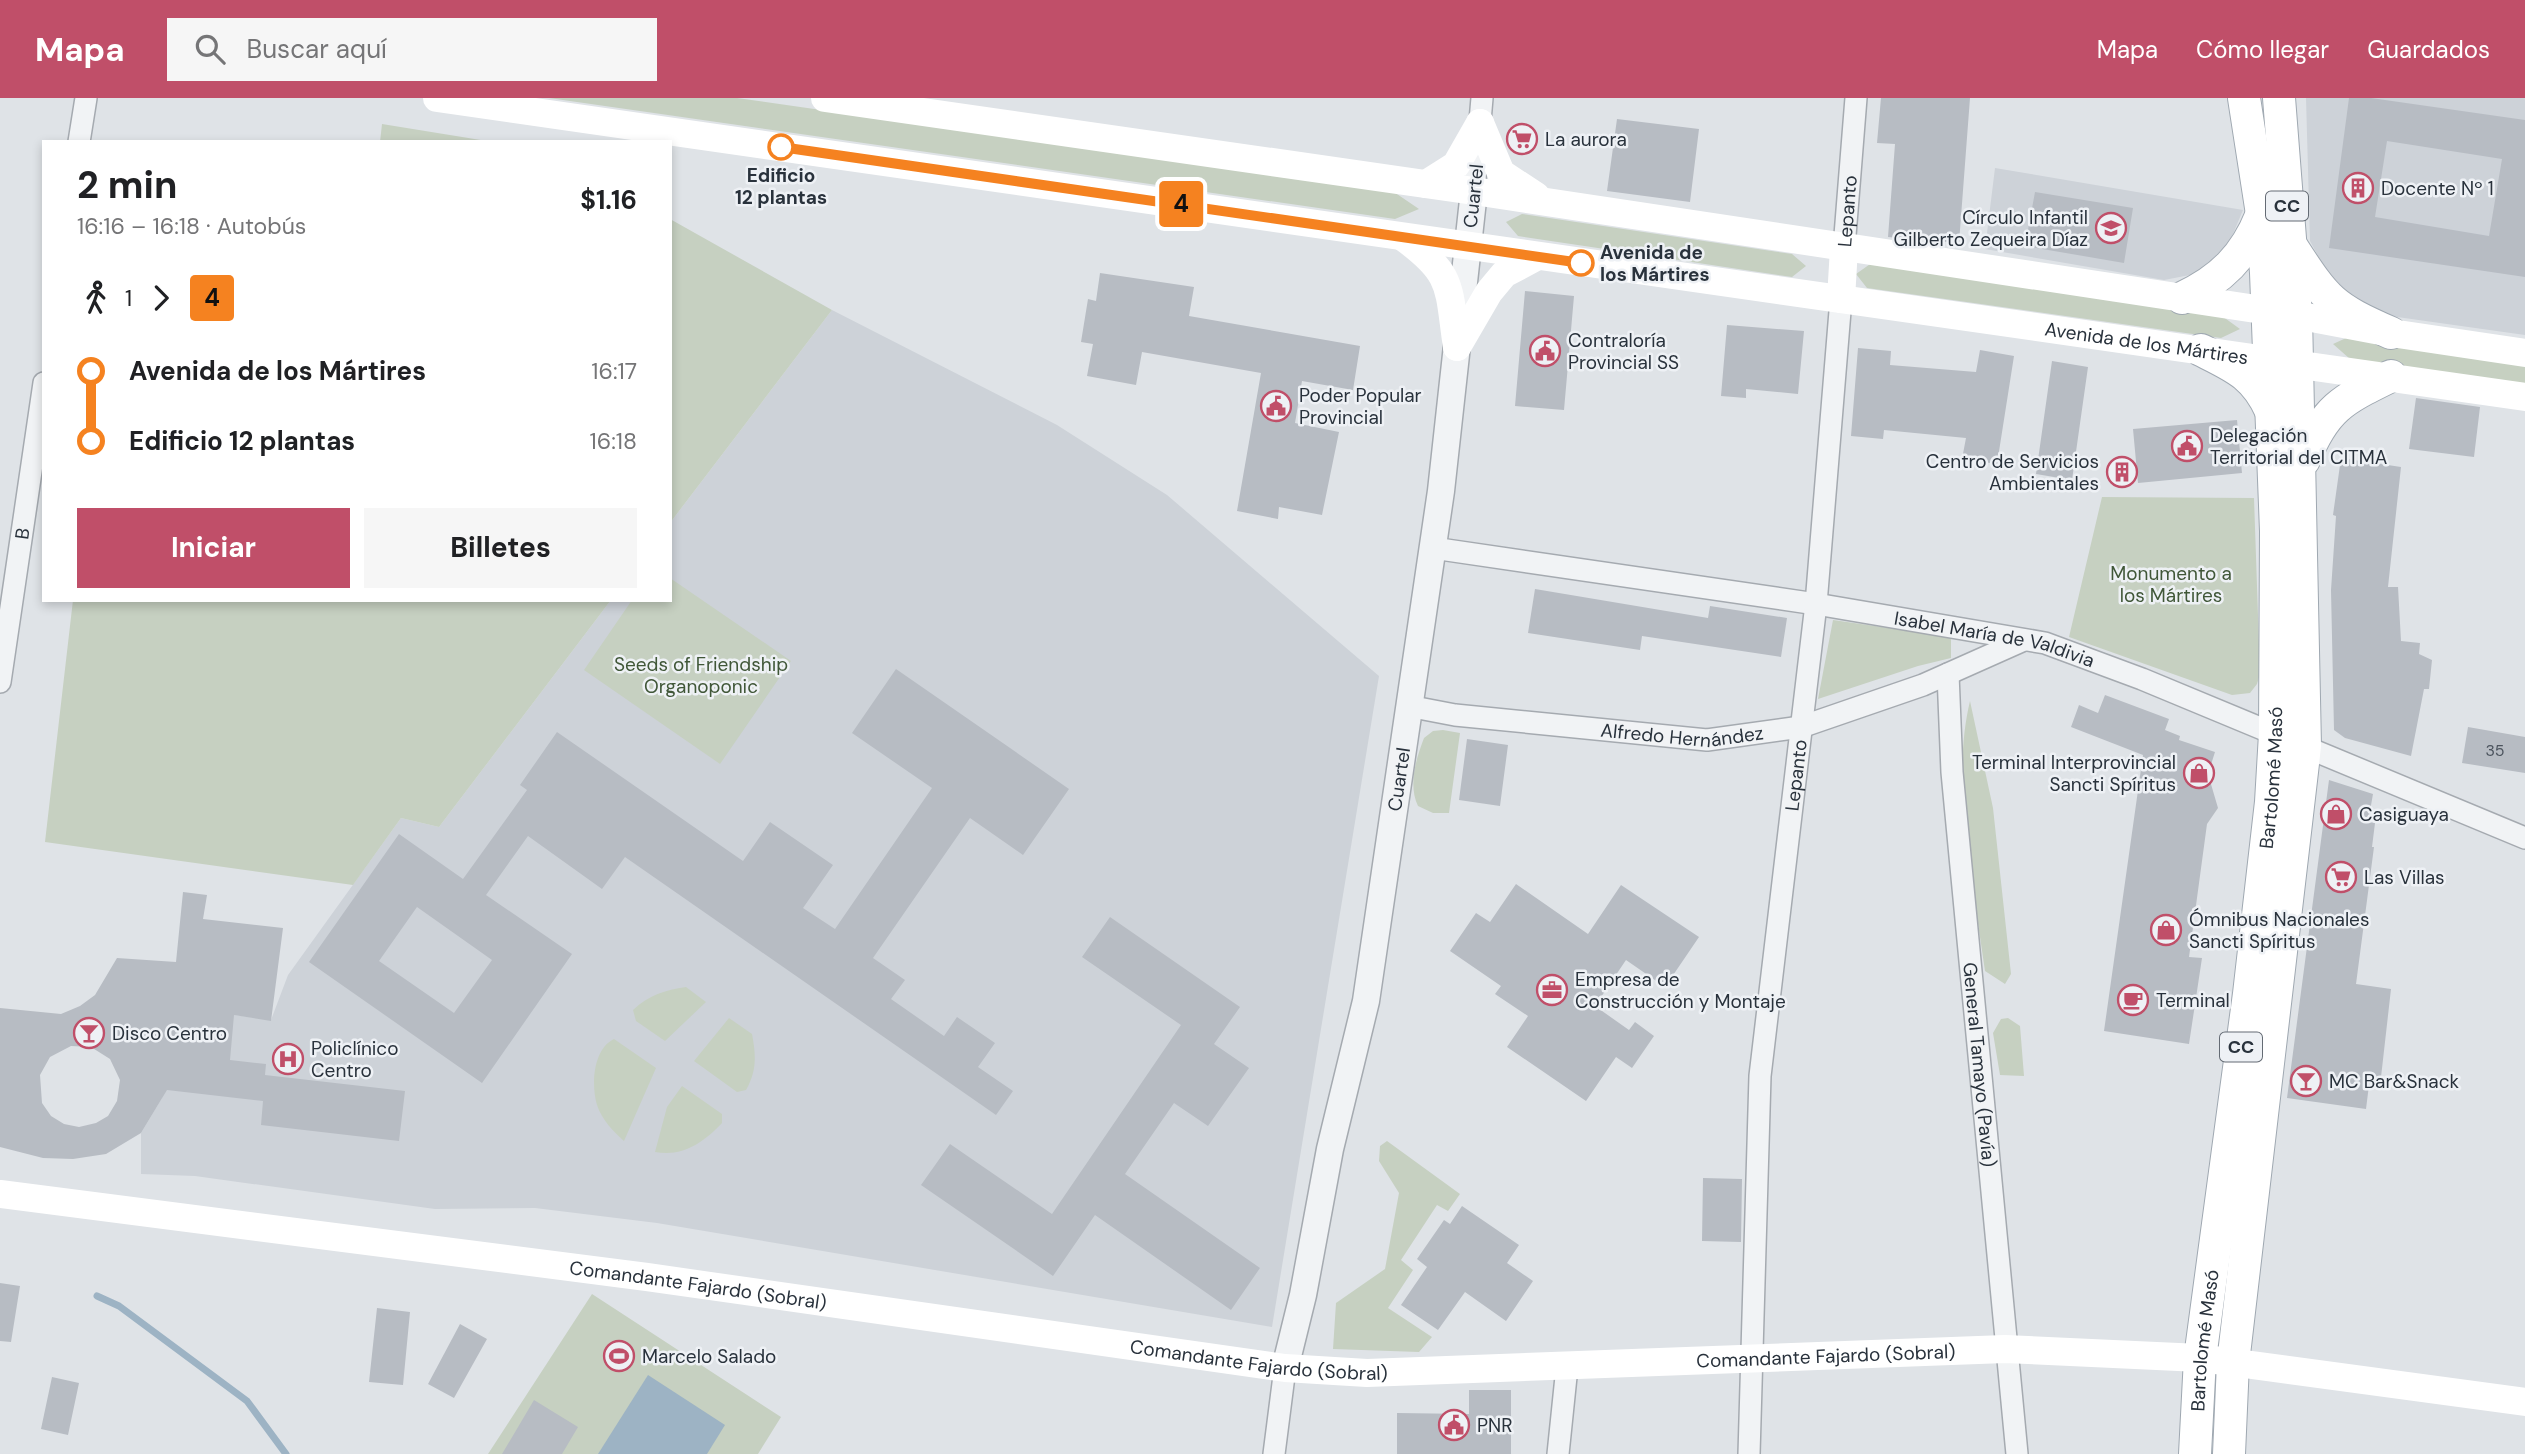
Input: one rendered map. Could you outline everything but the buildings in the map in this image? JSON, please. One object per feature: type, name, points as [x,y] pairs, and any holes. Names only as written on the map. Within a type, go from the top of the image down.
[{"type":"main road","name":"Avenida de los Mártires","points":[[437,98],[2525,397]]},
{"type":"main road","points":[[825,98],[1475,191],[2281,313],[2525,353]]},
{"type":"main road","name":"CC","points":[[2244,98],[2281,313],[2283,362]]},
{"type":"main road","name":"CC","points":[[2279,98],[2289,242],[2281,313]]},
{"type":"main road","points":[[1426,184],[1457,165],[1481,110]]},
{"type":"main road","points":[[1481,110],[1501,173],[1547,204]]},
{"type":"main road","points":[[2182,298],[2205,288],[2231,267],[2250,242],[2262,214]]},
{"type":"main road","points":[[1398,235],[1432,258],[1447,281],[1457,347]]},
{"type":"main road","points":[[2289,242],[2325,296],[2345,313],[2391,333]]},
{"type":"main road","name":"Lepanto","points":[[1841,299],[1844,248]]},
{"type":"main road","points":[[1457,347],[1489,292],[1504,274],[1536,257]]},
{"type":"main road","points":[[2201,350],[2235,367],[2256,383],[2272,413]]},
{"type":"main road","name":"Bartolomé Masó","points":[[2195,1454],[2200,1358],[2249,994],[2273,782],[2276,531],[2272,413],[2283,362]]},
{"type":"main road","name":"Bartolomé Masó","points":[[2229,1454],[2233,1363],[2305,746],[2301,468],[2283,362]]},
{"type":"main road","points":[[2301,468],[2317,427],[2333,410],[2354,394],[2391,376]]},
{"type":"main road","name":"Comandante Fajardo (Sobral)","points":[[0,1194],[647,1277],[1285,1368],[1367,1373],[2005,1349],[2200,1358],[2525,1402]]},
{"type":"street","points":[[79,140],[86,98]]},
{"type":"street","name":"Lepanto","points":[[1844,248],[1856,98]]},
{"type":"street","name":"Cuartel","points":[[1274,1454],[1285,1368],[1303,1295],[1330,1149],[1366,1001],[1433,548],[1475,191],[1481,110]]},
{"type":"street","name":"Lepanto","points":[[1749,1454],[1754,1357],[1760,1076],[1816,604],[1841,299]]},
{"type":"street","name":"B","points":[[0,682],[42,397]]},
{"type":"street","name":"Isabel María de Valdivia","points":[[1433,548],[1816,604],[2045,643],[2142,679],[2525,838]]},
{"type":"street","name":"Alfredo Hernández","points":[[1408,706],[1455,715],[1707,740],[1801,727],[1948,674],[2024,640]]},
{"type":"street","name":"General Tamayo (Pavía)","points":[[1948,674],[1952,772],[2017,1454]]},
{"type":"street","points":[[1558,1454],[1567,1367]]},
{"type":"shaded area","points":[[2306,98],[2525,98],[2525,335],[2376,314],[2333,284],[2310,241]]},
{"type":"shaded area","name":"Círculo Infantil Gilberto Zequeira Díaz","points":[[1995,168],[2243,210],[2228,246],[2217,262],[2190,275],[2164,280],[1985,249]]},
{"type":"shaded area","points":[[832,310],[1057,425],[1167,495],[1379,676],[1272,1327],[657,1223],[535,1208],[435,1209],[195,1176],[141,1174],[141,1133],[162,1098],[185,1008],[271,1020],[288,975],[401,818],[439,827],[609,602],[672,602],[672,520]]},
{"type":"green space","points":[[549,98],[737,98],[1394,192],[1419,209],[1395,219]]},
{"type":"green space","points":[[382,124],[481,140],[380,140]]},
{"type":"green space","points":[[1522,214],[1792,254],[1806,266],[1792,277],[1518,236],[1506,222]]},
{"type":"green space","points":[[672,220],[832,310],[672,520]]},
{"type":"green space","points":[[1873,262],[2222,316],[2240,329],[2221,338],[1867,288],[1856,274]]},
{"type":"green space","points":[[2357,333],[2525,358],[2525,385],[2350,359],[2333,344]]},
{"type":"green space","name":"Monumento a los Mártires","points":[[2102,497],[2254,498],[2260,674],[2250,693],[2232,695],[2069,637]]},
{"type":"green space","name":"Seeds of Friendship Organoponic","points":[[672,579],[791,661],[720,764],[584,670],[631,602],[672,602]]},
{"type":"green space","points":[[73,602],[609,602],[439,827],[401,818],[353,885],[45,842]]},
{"type":"green space","points":[[1833,620],[1951,637],[1951,658],[1818,699]]},
{"type":"green space","points":[[1970,701],[1993,808],[2011,974],[2005,984],[1985,971],[1970,871],[1962,766]]},
{"type":"green space","points":[[1433,731],[1460,733],[1449,813],[1433,813],[1418,806],[1414,772],[1424,738]]},
{"type":"green space","points":[[686,987],[706,1002],[665,1041],[636,1021],[633,1010],[645,1000]]},
{"type":"green space","points":[[729,1018],[752,1034],[754,1049],[755,1063],[750,1083],[746,1090],[737,1092],[694,1061]]},
{"type":"green space","points":[[2008,1018],[2020,1026],[2024,1076],[2000,1075],[1993,1033],[2001,1019]]},
{"type":"green space","points":[[614,1039],[656,1068],[624,1141],[602,1116],[594,1088],[598,1059],[607,1044]]},
{"type":"green space","points":[[682,1086],[722,1114],[722,1123],[692,1147],[675,1152],[655,1152],[667,1107]]},
{"type":"green space","points":[[1387,1141],[1460,1194],[1448,1211],[1437,1205],[1401,1260],[1413,1270],[1388,1308],[1432,1337],[1419,1352],[1333,1349],[1336,1303],[1385,1269],[1399,1193],[1379,1161],[1380,1146]]},
{"type":"green space","name":"Marcelo Salado","points":[[592,1294],[781,1417],[758,1454],[488,1454]]},
{"type":"water","points":[[648,1375],[725,1425],[707,1454],[598,1454]]},
{"type":"waterway","points":[[97,1296],[119,1306],[247,1401],[286,1454]]},
{"type":"bus line","name":"4","points":[[781,147],[1382,232],[1581,263]]},
{"type":"place","name":"La aurora","points":[[1522,139]]},
{"type":"place","name":"Edificio 12 plantas","points":[[781,147]]},
{"type":"place","name":"Docente Nº 1","points":[[2358,188]]},
{"type":"place","name":"Círculo Infantil Gilberto Zequeira Díaz","points":[[2111,228]]},
{"type":"place","name":"Avenida de los Mártires","points":[[1581,263]]},
{"type":"place","name":"Contraloría Provincial SS","points":[[1545,351]]},
{"type":"place","name":"Poder Popular Provincial","points":[[1276,406]]},
{"type":"place","name":"Delegación Territorial del CITMA","points":[[2187,446]]},
{"type":"place","name":"Centro de Servicios Ambientales","points":[[2122,472]]},
{"type":"place","name":"Terminal Interprovincial Sancti Spíritus","points":[[2199,773]]},
{"type":"place","name":"Casiguaya","points":[[2336,814]]},
{"type":"place","name":"Las Villas","points":[[2341,877]]},
{"type":"place","name":"Ómnibus Nacionales Sancti Spíritus","points":[[2166,930]]},
{"type":"place","name":"Empresa de Construcción y Montaje","points":[[1552,990]]},
{"type":"place","name":"Terminal","points":[[2133,1000]]},
{"type":"place","name":"Disco Centro","points":[[89,1033]]},
{"type":"place","name":"Policlínico Centro","points":[[288,1059]]},
{"type":"place","name":"MC Bar&Snack","points":[[2306,1081]]},
{"type":"place","name":"Marcelo Salado","points":[[619,1356]]},
{"type":"place","name":"PNR","points":[[1454,1425]]}]
